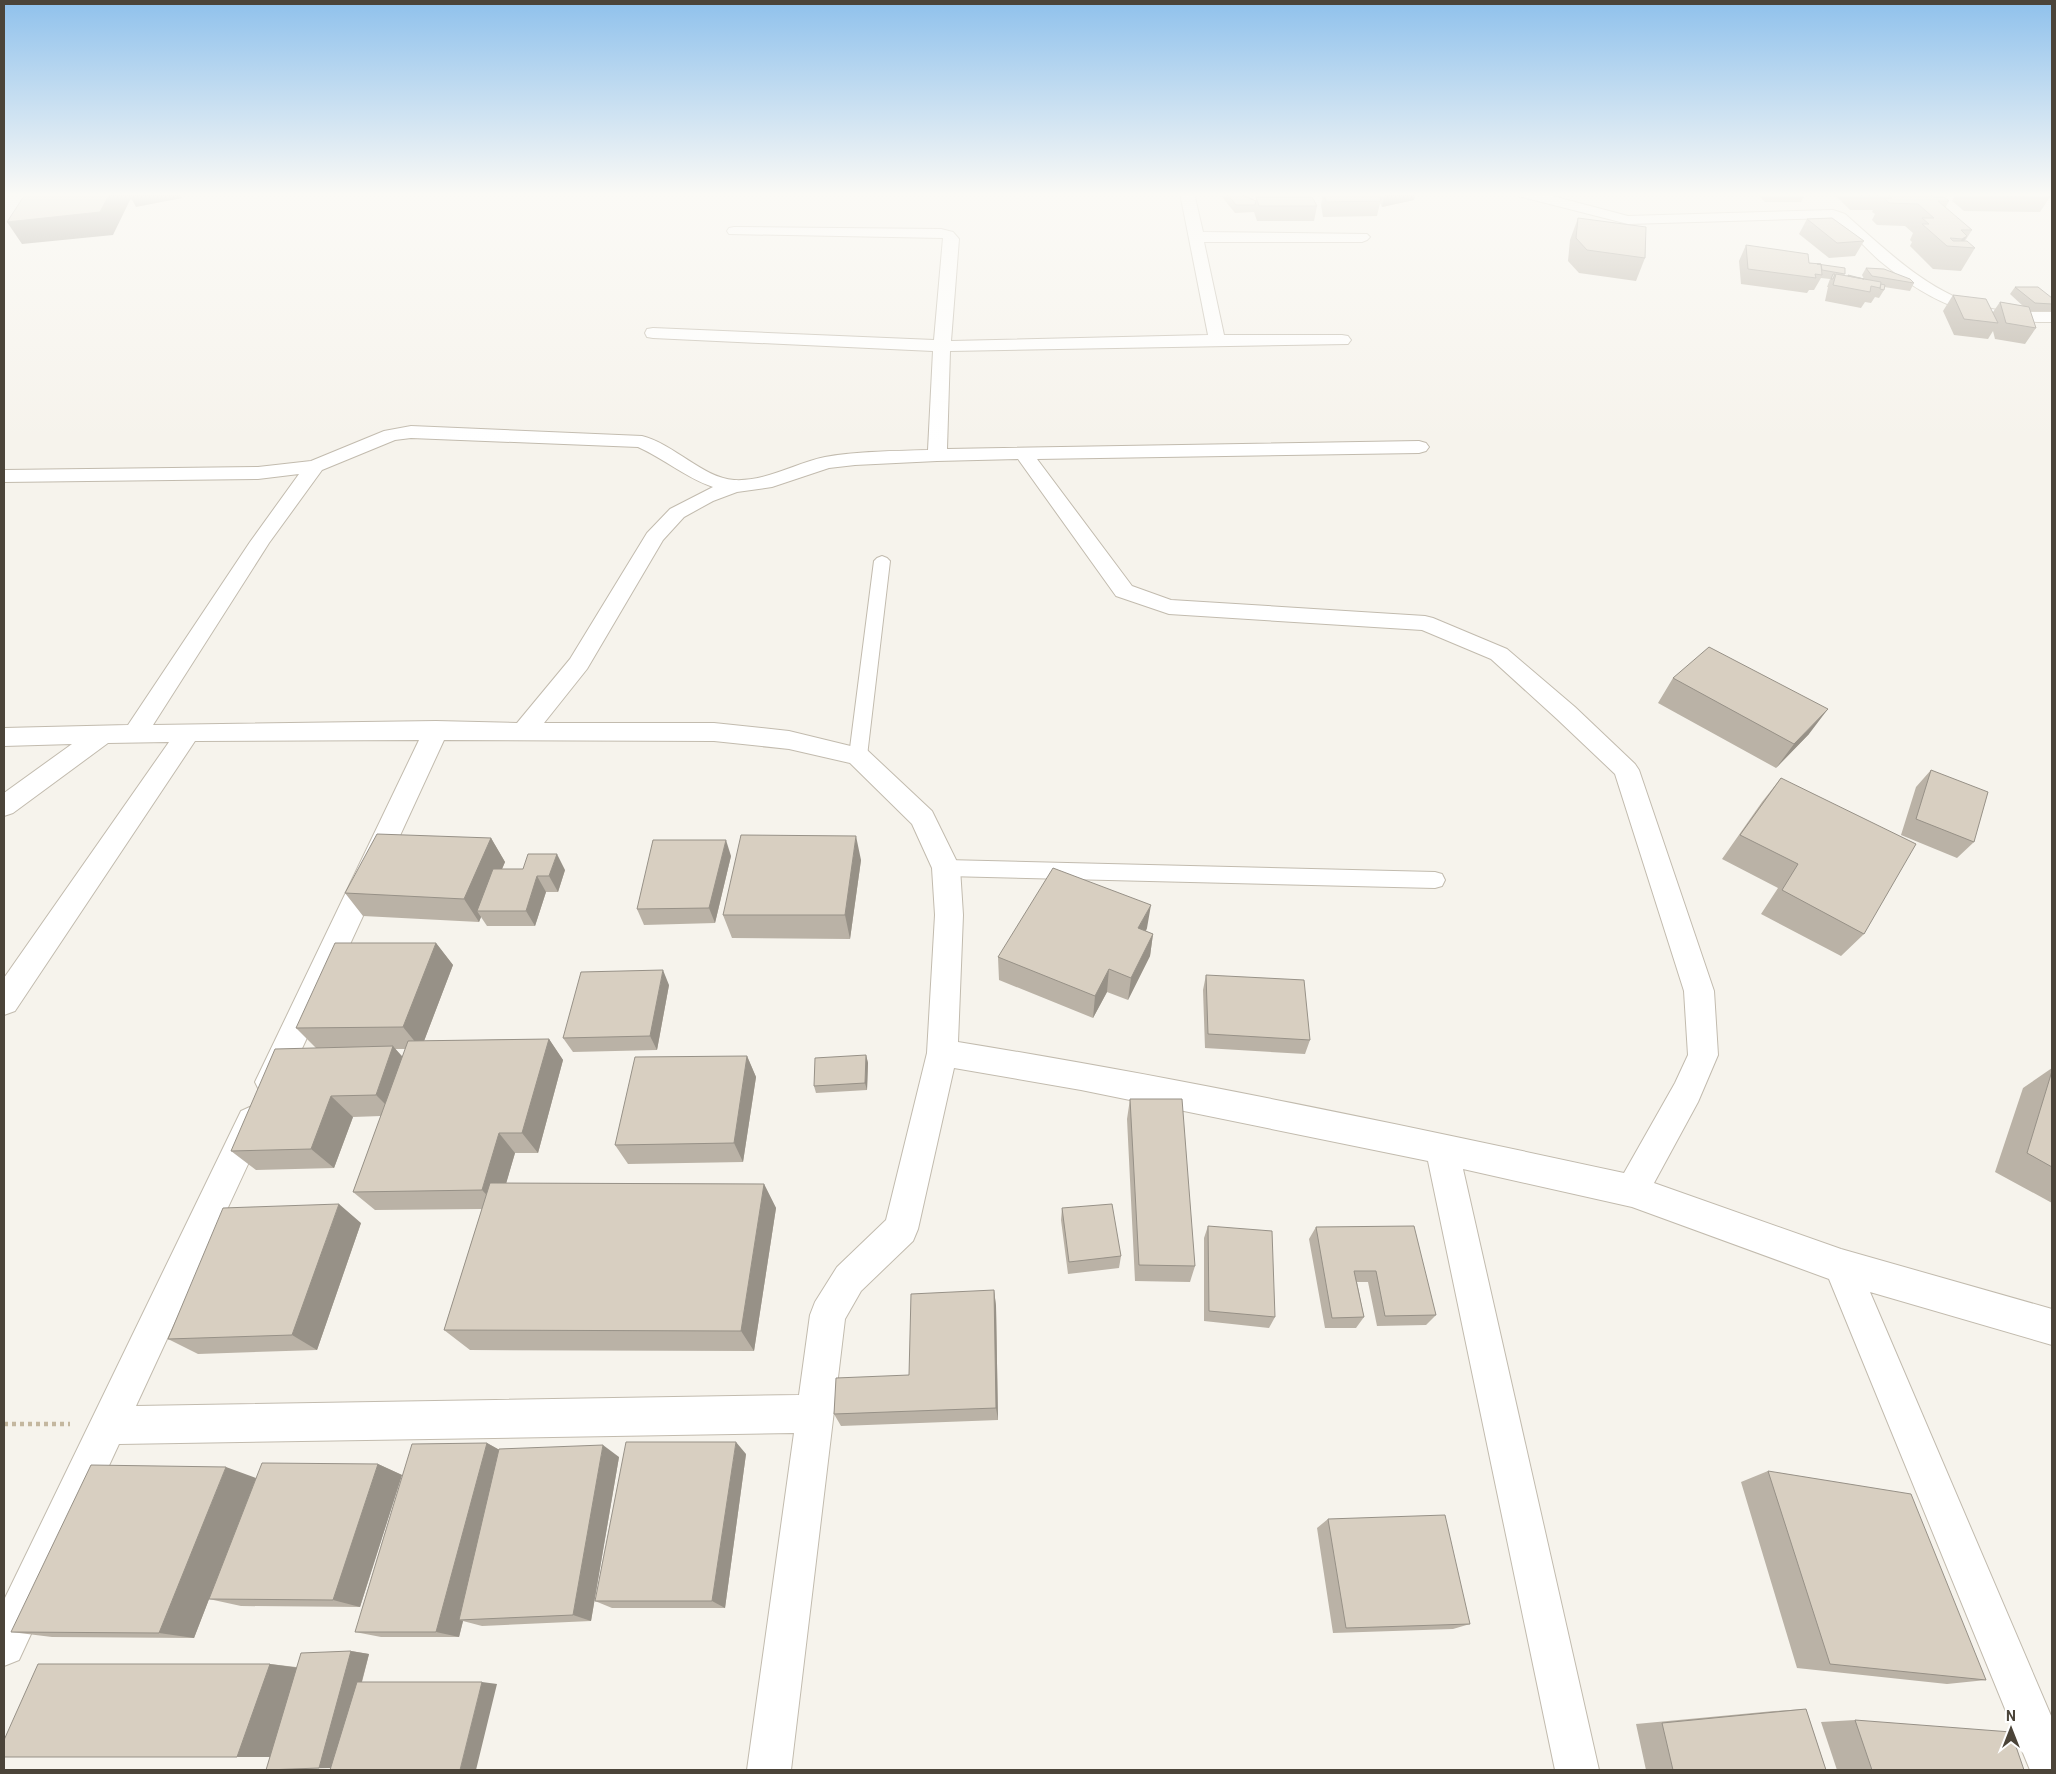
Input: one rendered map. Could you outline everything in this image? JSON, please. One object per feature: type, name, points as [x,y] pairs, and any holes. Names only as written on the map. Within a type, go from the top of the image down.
[{"type":"street","points":[[937,455],[942,346],[948,276]]},
{"type":"street","points":[[1204,276],[1217,340]]},
{"type":"street","points":[[1910,276],[1932,292],[1981,312],[2028,317],[2052,317]]},
{"type":"street","points":[[652,333],[942,346],[1217,340],[1342,340]]},
{"type":"street","points":[[4,476],[258,473],[315,466],[391,435],[411,432],[642,442],[661,450],[691,471],[733,486]]},
{"type":"street","points":[[524,731],[579,664],[654,537],[677,513],[706,497],[733,486],[765,483],[826,463],[855,459],[1023,453],[1419,447]]},
{"type":"street","points":[[1023,453],[1124,591],[1169,607],[1425,623],[1499,654],[1566,713],[1626,770],[1699,990],[1703,1055],[1687,1092],[1632,1191]]},
{"type":"street","points":[[135,733],[260,542],[315,466]]},
{"type":"street","points":[[4,1645],[436,730]]},
{"type":"street","points":[[4,737],[189,732],[436,730],[714,732],[790,740],[858,756],[923,818],[946,868],[949,915],[942,1053],[901,1229],[849,1279],[828,1315],[769,1770]]},
{"type":"street","points":[[4,1002],[189,732]]},
{"type":"street","points":[[4,806],[104,734]]},
{"type":"street","points":[[942,1053],[1081,1076],[1442,1149],[1632,1191],[1841,1266],[2052,1327]]},
{"type":"street","points":[[1442,1149],[1577,1770]]},
{"type":"street","points":[[1841,1266],[2052,1770]]},
{"type":"street","points":[[109,1424],[814,1414]]},
{"type":"lane","points":[[858,756],[882,561]]},
{"type":"lane","points":[[946,868],[1435,880]]},
{"type":"path","points":[[4,1424],[109,1424]]},
{"type":"building","points":[[1799,276],[1815,276],[1816,278]]},
{"type":"building","points":[[1836,276],[1881,282],[1880,288],[1871,286],[1870,292],[1833,285]]},
{"type":"building","points":[[1872,276],[1902,276],[1914,283]]},
{"type":"building","points":[[1881,284],[1885,285],[1884,290],[1880,289]]},
{"type":"building","points":[[2015,287],[2038,287],[2052,298],[2052,304],[2035,303]]},
{"type":"building","points":[[1953,295],[1986,299],[1998,323],[1964,319]]},
{"type":"building","points":[[2000,302],[2029,307],[2036,328],[2006,323]]},
{"type":"building","points":[[1709,647],[1828,709],[1794,744],[1673,678]]},
{"type":"building","points":[[1931,770],[1988,792],[1974,842],[1916,819]]},
{"type":"building","points":[[1781,778],[1916,844],[1864,934],[1782,890],[1798,864],[1740,835]]},
{"type":"building","points":[[377,834],[491,838],[464,899],[345,893]]},
{"type":"building","points":[[741,835],[856,836],[845,915],[723,915]]},
{"type":"building","points":[[653,840],[726,840],[709,908],[637,909]]},
{"type":"building","points":[[528,854],[557,854],[549,876],[537,876],[526,911],[477,911],[493,869],[523,869]]},
{"type":"building","points":[[1053,868],[1151,905],[1138,928],[1153,934],[1131,978],[1109,969],[1095,996],[998,957]]},
{"type":"building","points":[[335,943],[436,943],[403,1027],[296,1028]]},
{"type":"building","points":[[663,970],[650,1036],[563,1038],[581,972]]},
{"type":"building","points":[[1206,975],[1304,980],[1310,1040],[1208,1034]]},
{"type":"building","points":[[549,1039],[522,1133],[499,1133],[482,1190],[353,1192],[408,1041]]},
{"type":"building","points":[[393,1046],[376,1095],[331,1096],[311,1149],[231,1151],[275,1049]]},
{"type":"building","points":[[866,1055],[865,1083],[814,1086],[815,1058]]},
{"type":"building","points":[[747,1056],[734,1143],[615,1145],[635,1057]]},
{"type":"building","points":[[2052,1071],[2052,1167],[2027,1153]]},
{"type":"building","points":[[1130,1099],[1182,1099],[1195,1266],[1139,1265]]},
{"type":"building","points":[[490,1183],[764,1184],[741,1331],[444,1330]]},
{"type":"building","points":[[339,1204],[292,1335],[168,1339],[223,1208]]},
{"type":"building","points":[[1112,1204],[1121,1256],[1069,1262],[1062,1208]]},
{"type":"building","points":[[1208,1226],[1272,1231],[1275,1317],[1209,1311]]},
{"type":"building","points":[[1414,1226],[1436,1315],[1385,1316],[1376,1271],[1354,1271],[1364,1317],[1332,1318],[1316,1227]]},
{"type":"building","points":[[994,1290],[996,1408],[834,1414],[836,1378],[909,1375],[911,1294]]},
{"type":"building","points":[[626,1442],[736,1442],[712,1601],[595,1601]]},
{"type":"building","points":[[487,1443],[436,1632],[355,1632],[412,1444]]},
{"type":"building","points":[[603,1445],[573,1615],[459,1620],[499,1449]]},
{"type":"building","points":[[262,1463],[378,1464],[333,1600],[209,1599]]},
{"type":"building","points":[[91,1465],[226,1467],[159,1633],[11,1632]]},
{"type":"building","points":[[1768,1471],[1911,1494],[1986,1680],[1830,1664]]},
{"type":"building","points":[[1445,1515],[1470,1624],[1346,1628],[1328,1519]]},
{"type":"building","points":[[351,1651],[319,1768],[266,1770],[301,1653]]},
{"type":"building","points":[[38,1664],[270,1664],[237,1757],[4,1757],[4,1740]]},
{"type":"building","points":[[357,1682],[482,1682],[460,1770],[330,1770]]},
{"type":"building","points":[[1806,1709],[1826,1770],[1673,1770],[1662,1723]]},
{"type":"building","points":[[1855,1720],[2011,1732],[2024,1770],[1872,1770]]}]
